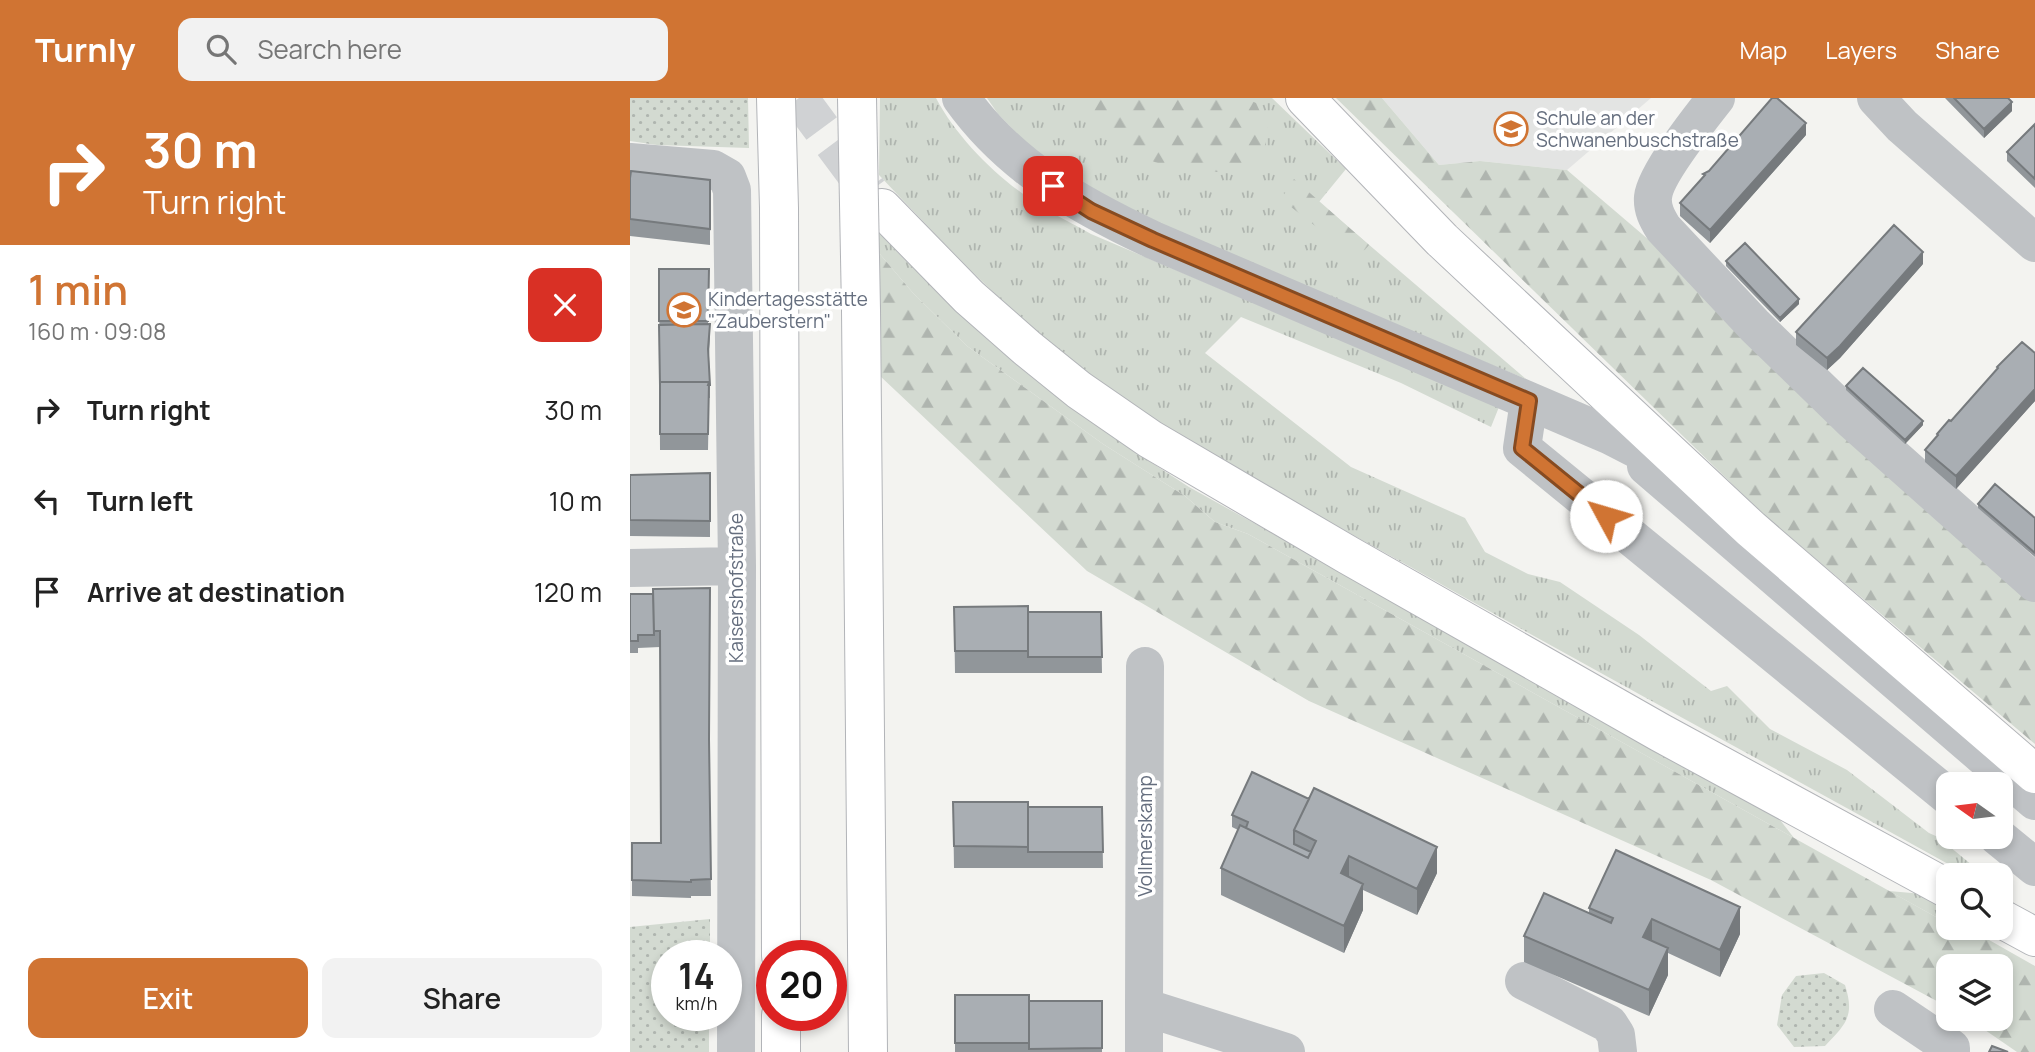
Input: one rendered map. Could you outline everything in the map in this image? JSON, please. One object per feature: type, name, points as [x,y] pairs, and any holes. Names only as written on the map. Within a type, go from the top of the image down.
[{"type":"highway","points":[[776,98],[779,185],[781,940]]},
{"type":"highway","points":[[857,98],[868,1052]]},
{"type":"highway","points":[[1305,98],[1442,240],[1751,529],[2035,774]]},
{"type":"highway","points":[[882,208],[969,297],[1027,348],[1079,390],[1150,439],[1661,733],[1936,882]]},
{"type":"highway","points":[[2013,925],[2035,937]]},
{"type":"highway","points":[[781,1031],[781,1052]]},
{"type":"street","points":[[961,98],[976,119],[1034,174],[1091,211],[1611,436],[1704,484]]},
{"type":"street","points":[[1716,98],[1661,177],[1653,195],[1655,213],[1663,228],[1755,326],[1853,421],[2035,583]]},
{"type":"street","points":[[1876,98],[1902,126],[2035,243]]},
{"type":"street","name":"Kaisershofstraße","points":[[630,162],[713,169],[727,177],[732,190],[737,566],[736,1052]]},
{"type":"street","points":[[1529,401],[1522,448],[1936,786]]},
{"type":"street","points":[[1611,436],[2035,800]]},
{"type":"street","points":[[630,568],[737,566]]},
{"type":"street","name":"Vollmerskamp","points":[[1144,1052],[1145,666]]},
{"type":"street","points":[[1524,981],[1609,1024],[1616,1035],[1618,1052]]},
{"type":"street","points":[[1144,1007],[1286,1052]]},
{"type":"street","points":[[1893,1009],[1951,1048],[1951,1052]]},
{"type":"shaded area","name":"Schule an der Schwanenbuschstraße","points":[[1382,98],[1651,98],[1567,170],[1480,161],[1439,165]]},
{"type":"green space","points":[[630,98],[748,98],[749,148],[657,145],[630,141]]},
{"type":"green space","points":[[880,98],[936,98],[965,140],[1002,178],[1044,208],[1091,234],[1499,407],[1491,427],[1401,383],[1241,317],[1205,353],[1351,467],[1465,518],[1485,552],[1528,574],[1560,582],[1639,635],[1711,691],[1727,686],[1770,729],[1847,770],[1936,836],[1936,849],[1953,849],[1969,863],[1946,863],[1318,516],[1187,440],[1102,384],[1013,311],[879,175]]},
{"type":"green space","points":[[987,98],[1272,98],[1346,169],[1319,202],[1526,379],[1195,243],[1077,182],[1024,141]]},
{"type":"green space","points":[[1064,98],[1245,98],[1256,103],[1268,129],[1262,161],[1239,174],[1174,168],[1142,158],[1111,138]]},
{"type":"green space","points":[[1336,98],[1382,98],[1439,165],[1480,161],[1567,170],[1772,345],[2035,586],[2035,744],[1765,516]]},
{"type":"green space","points":[[1294,179],[1369,245],[1357,259],[1281,199]]},
{"type":"green space","points":[[879,233],[941,296],[1006,356],[1069,406],[1137,453],[1189,487],[1774,812],[1794,838],[1248,534],[1215,522],[1185,496],[1103,444],[967,346],[913,293],[879,253]]},
{"type":"green space","points":[[879,253],[913,293],[967,346],[1103,444],[1185,496],[1215,522],[1248,534],[1936,917],[1936,940],[1989,940],[2035,966],[2035,1052],[2017,1052],[1986,1031],[2013,1031],[2013,954],[1936,954],[1936,1001],[1711,880],[1309,701],[1087,571],[879,375]]},
{"type":"green space","points":[[1889,891],[1923,894],[1936,901],[1936,917]]},
{"type":"green space","points":[[710,919],[710,940],[651,940],[651,1031],[709,1031],[709,1052],[630,1052],[630,927]]},
{"type":"green space","points":[[1824,973],[1845,985],[1849,1005],[1847,1019],[1825,1046],[1794,1047],[1777,1025],[1782,995],[1796,976]]},
{"type":"building","points":[[1772,98],[1777,98],[1806,123],[1710,230],[1680,203]]},
{"type":"building","points":[[1954,98],[2008,98],[2012,102],[1984,129]]},
{"type":"building","points":[[2035,124],[2035,179],[2007,152]]},
{"type":"building","points":[[631,171],[710,180],[710,229],[630,219]]},
{"type":"building","points":[[1894,225],[1923,252],[1827,358],[1796,332]]},
{"type":"building","points":[[1745,243],[1799,299],[1780,318],[1726,261]]},
{"type":"building","name":"Kindertagesstätte \"Zauberstern\"","points":[[659,269],[709,269],[708,321],[659,321]]},
{"type":"building","points":[[710,324],[710,385],[709,382],[660,382],[660,385],[659,325]]},
{"type":"building","points":[[2022,342],[2035,353],[2035,389],[1956,476],[1925,450],[1949,420],[1951,421]]},
{"type":"building","points":[[1863,368],[1923,421],[1905,440],[1846,386]]},
{"type":"building","points":[[660,382],[709,382],[708,434],[660,434]]},
{"type":"building","points":[[710,473],[710,521],[630,520],[630,475]]},
{"type":"building","points":[[1995,484],[2035,518],[2035,553],[1978,504]]},
{"type":"building","points":[[710,588],[711,879],[691,882],[632,880],[632,843],[661,843],[660,631],[654,631],[653,589]]},
{"type":"building","points":[[630,594],[653,594],[654,635],[638,635],[638,641],[630,641]]},
{"type":"building","points":[[1028,606],[1028,651],[955,651],[954,607]]},
{"type":"building","points":[[1028,612],[1101,612],[1102,657],[1028,657]]},
{"type":"building","points":[[1252,772],[1309,799],[1294,830],[1294,844],[1311,852],[1308,858],[1246,828],[1248,822],[1232,815]]},
{"type":"building","points":[[1314,788],[1437,847],[1417,889],[1349,856],[1341,873],[1363,884],[1344,926],[1221,868],[1240,825],[1308,858],[1316,841],[1294,830]]},
{"type":"building","points":[[953,802],[1028,802],[1028,847],[954,846]]},
{"type":"building","points":[[1028,807],[1102,807],[1103,852],[1028,852]]},
{"type":"building","points":[[1616,850],[1740,907],[1720,950],[1652,919],[1643,937],[1668,948],[1649,990],[1524,936],[1544,893],[1611,923],[1613,918],[1589,908]]},
{"type":"building","points":[[955,995],[1029,995],[1029,1043],[955,1043]]},
{"type":"building","points":[[1029,1001],[1102,1001],[1102,1048],[1029,1049]]},
{"type":"building","points":[[1992,1046],[2008,1052],[1989,1052]]},
{"type":"tunnel","points":[[799,98],[869,192]]},
{"type":"place","name":"Schule an der Schwanenbuschstraße","points":[[1511,129]]},
{"type":"place","name":"Kindertagesstätte \"Zauberstern\"","points":[[684,310]]},
{"type":"route","points":[[1053,186],[1091,211],[1153,240],[1529,401],[1522,448],[1606,516]]}]
